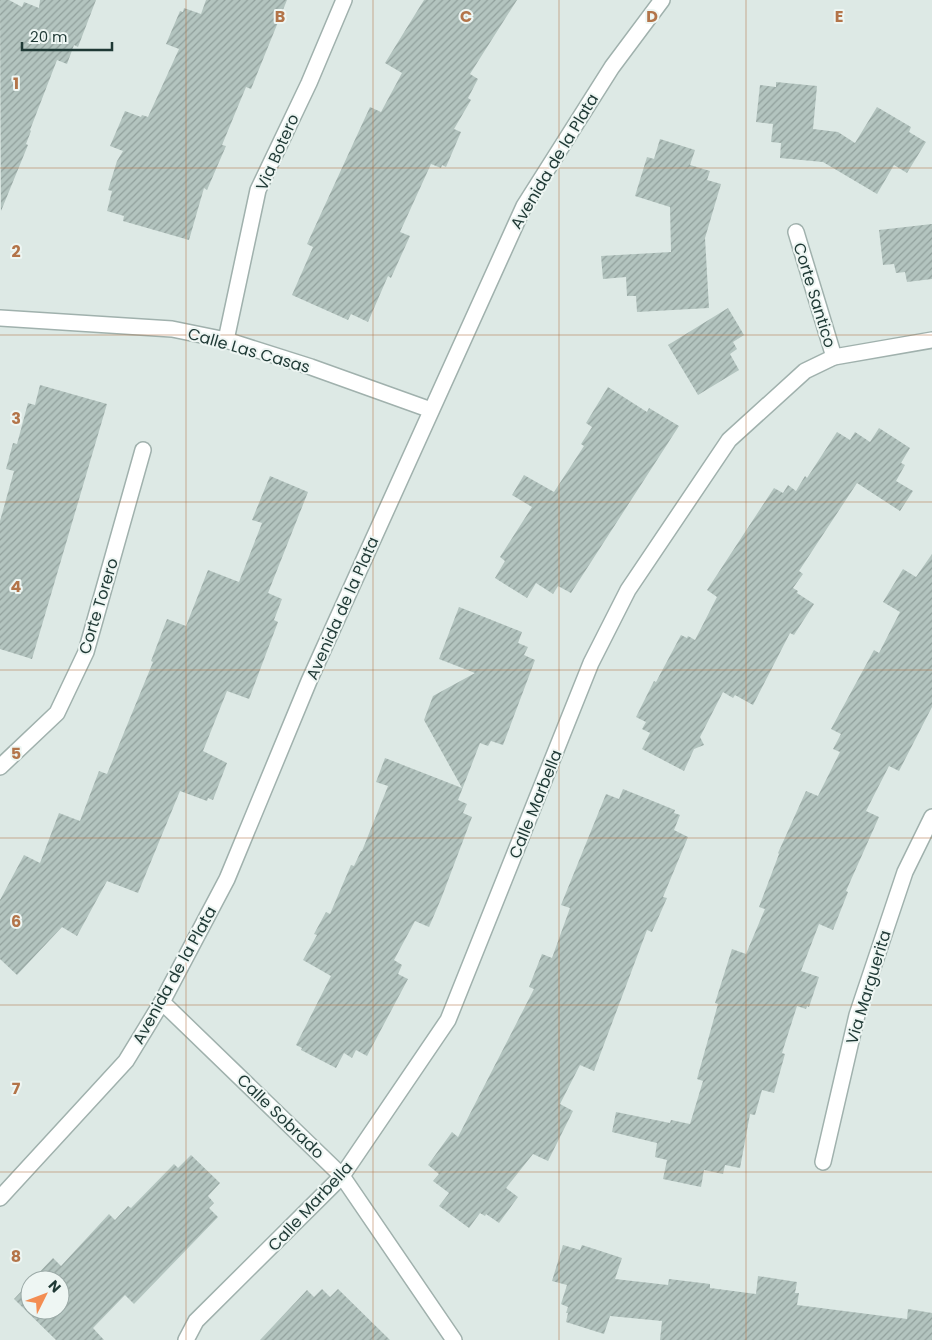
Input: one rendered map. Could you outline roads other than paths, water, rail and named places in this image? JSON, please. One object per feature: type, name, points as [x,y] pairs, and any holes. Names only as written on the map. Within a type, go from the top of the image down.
[{"type":"street","name":"Via Botero","points":[[226,340],[258,190],[309,83],[344,0]]},
{"type":"street","name":"Avenida de la Plata","points":[[0,1198],[126,1061],[162,1002],[226,879],[309,681],[524,206],[612,67],[662,0]]},
{"type":"street","name":"Corte Santico","points":[[796,232],[834,357]]},
{"type":"street","name":"Calle Las Casas","points":[[0,318],[172,328],[226,340],[310,367],[431,410]]},
{"type":"street","name":"Calle Marbella","points":[[186,1340],[196,1321],[342,1176],[448,1020],[591,663],[628,590],[729,440],[805,371],[834,357],[932,340]]},
{"type":"street","name":"Corte Torero","points":[[0,767],[56,713],[86,652],[143,450]]},
{"type":"street","name":"Via Marguerita","points":[[823,1162],[857,1014],[906,872],[932,817]]},
{"type":"street","name":"Calle Sobrado","points":[[162,1002],[342,1176],[454,1340]]}]
